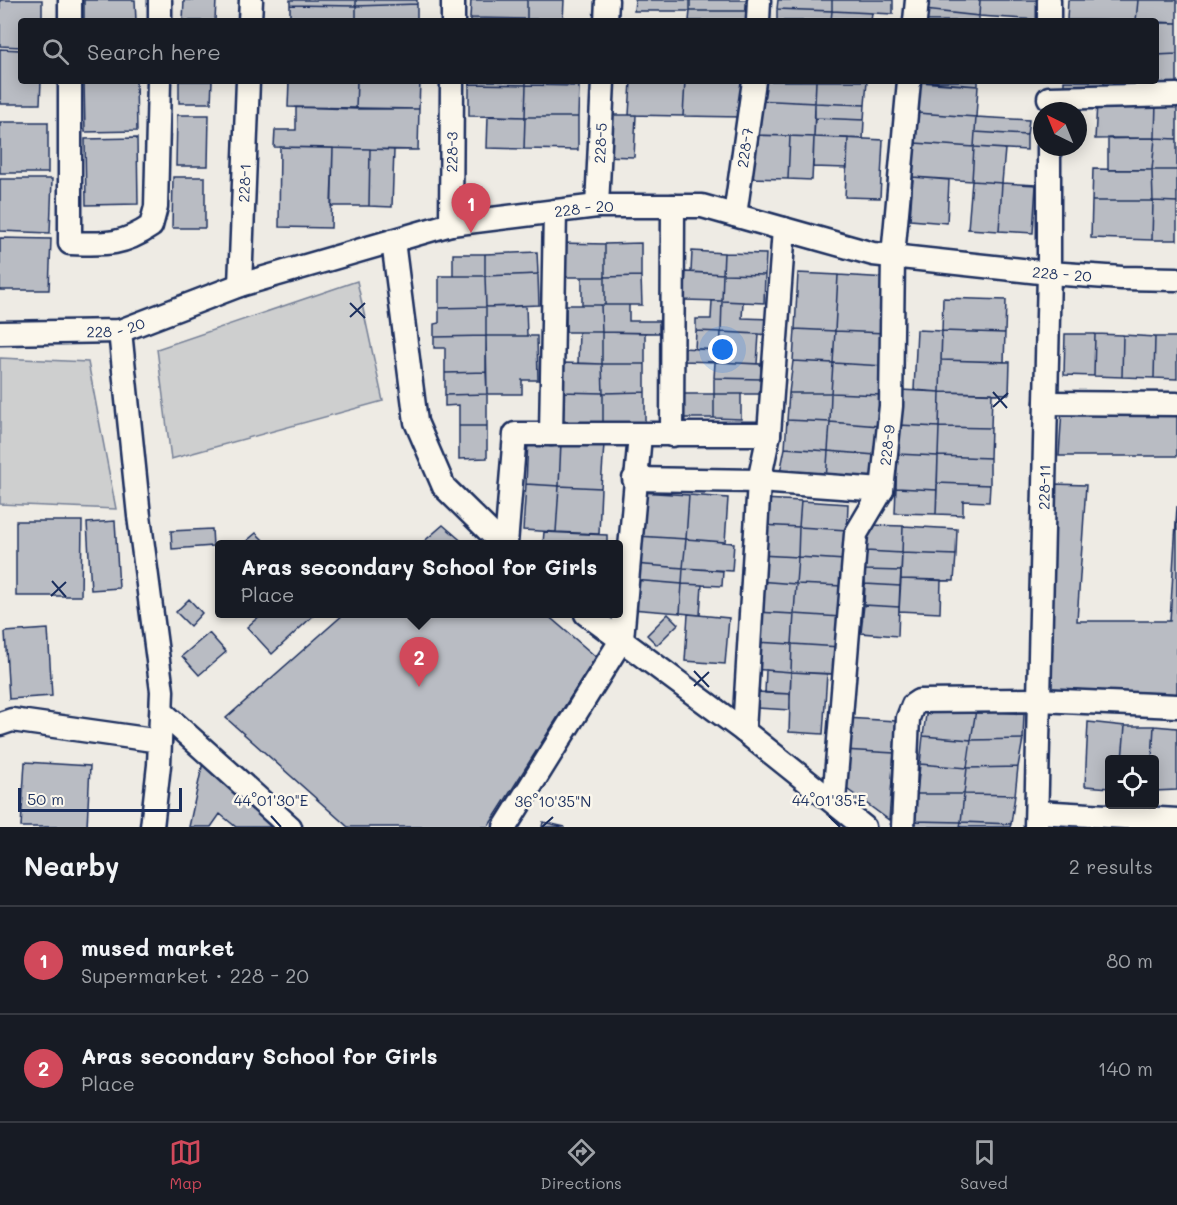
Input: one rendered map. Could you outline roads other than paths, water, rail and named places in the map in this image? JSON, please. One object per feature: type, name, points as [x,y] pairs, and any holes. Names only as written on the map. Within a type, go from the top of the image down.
[{"type":"street","points":[[70,0],[70,18]]},
{"type":"street","points":[[160,0],[160,18]]},
{"type":"street","points":[[250,18],[251,0]]},
{"type":"street","points":[[453,0],[453,18]]},
{"type":"street","points":[[606,18],[607,0]]},
{"type":"street","points":[[758,18],[759,0]]},
{"type":"street","points":[[915,18],[917,0]]},
{"type":"street","points":[[1049,0],[1049,18]]},
{"type":"street","points":[[70,84],[70,243],[110,244],[133,238],[151,226],[156,207],[159,84]]},
{"type":"street","name":"228-1","points":[[240,285],[248,84]]},
{"type":"street","name":"228-3","points":[[451,224],[452,84]]},
{"type":"street","name":"228-5","points":[[597,206],[603,84]]},
{"type":"street","name":"228-7","points":[[735,216],[754,84]]},
{"type":"street","name":"228-9","points":[[834,801],[856,534],[882,490],[891,406],[893,256],[909,84]]},
{"type":"street","points":[[1049,97],[1177,95]]},
{"type":"street","name":"228-11","points":[[1036,819],[1049,273],[1049,156]]},
{"type":"street","name":"228 - 20","points":[[0,333],[120,331],[240,285],[451,224],[597,206],[702,206],[873,254],[1049,273],[1177,279]]},
{"type":"street","points":[[672,435],[673,206]]},
{"type":"street","points":[[551,434],[555,211]]},
{"type":"street","points":[[744,731],[759,482],[769,434],[784,229]]},
{"type":"street","points":[[393,241],[416,422],[444,487],[500,540]]},
{"type":"street","points":[[120,331],[139,516],[162,690],[152,827]]},
{"type":"street","points":[[1046,403],[1177,404]]},
{"type":"street","points":[[504,540],[515,434],[769,434]]},
{"type":"street","points":[[505,827],[622,639],[634,479],[640,435]]},
{"type":"street","points":[[634,479],[759,482],[882,490]]},
{"type":"street","points":[[592,618],[744,731],[864,827]]},
{"type":"street","points":[[903,827],[908,718],[914,705],[926,700],[1039,700],[1177,706]]},
{"type":"street","points":[[162,712],[290,827]]},
{"type":"street","points":[[0,724],[12,720],[160,741]]},
{"type":"street","points":[[1036,819],[1177,820]]},
{"type":"place","name":"mused market","points":[[471,233]]},
{"type":"place","name":"Aras secondary School for Girls","points":[[419,687]]}]
